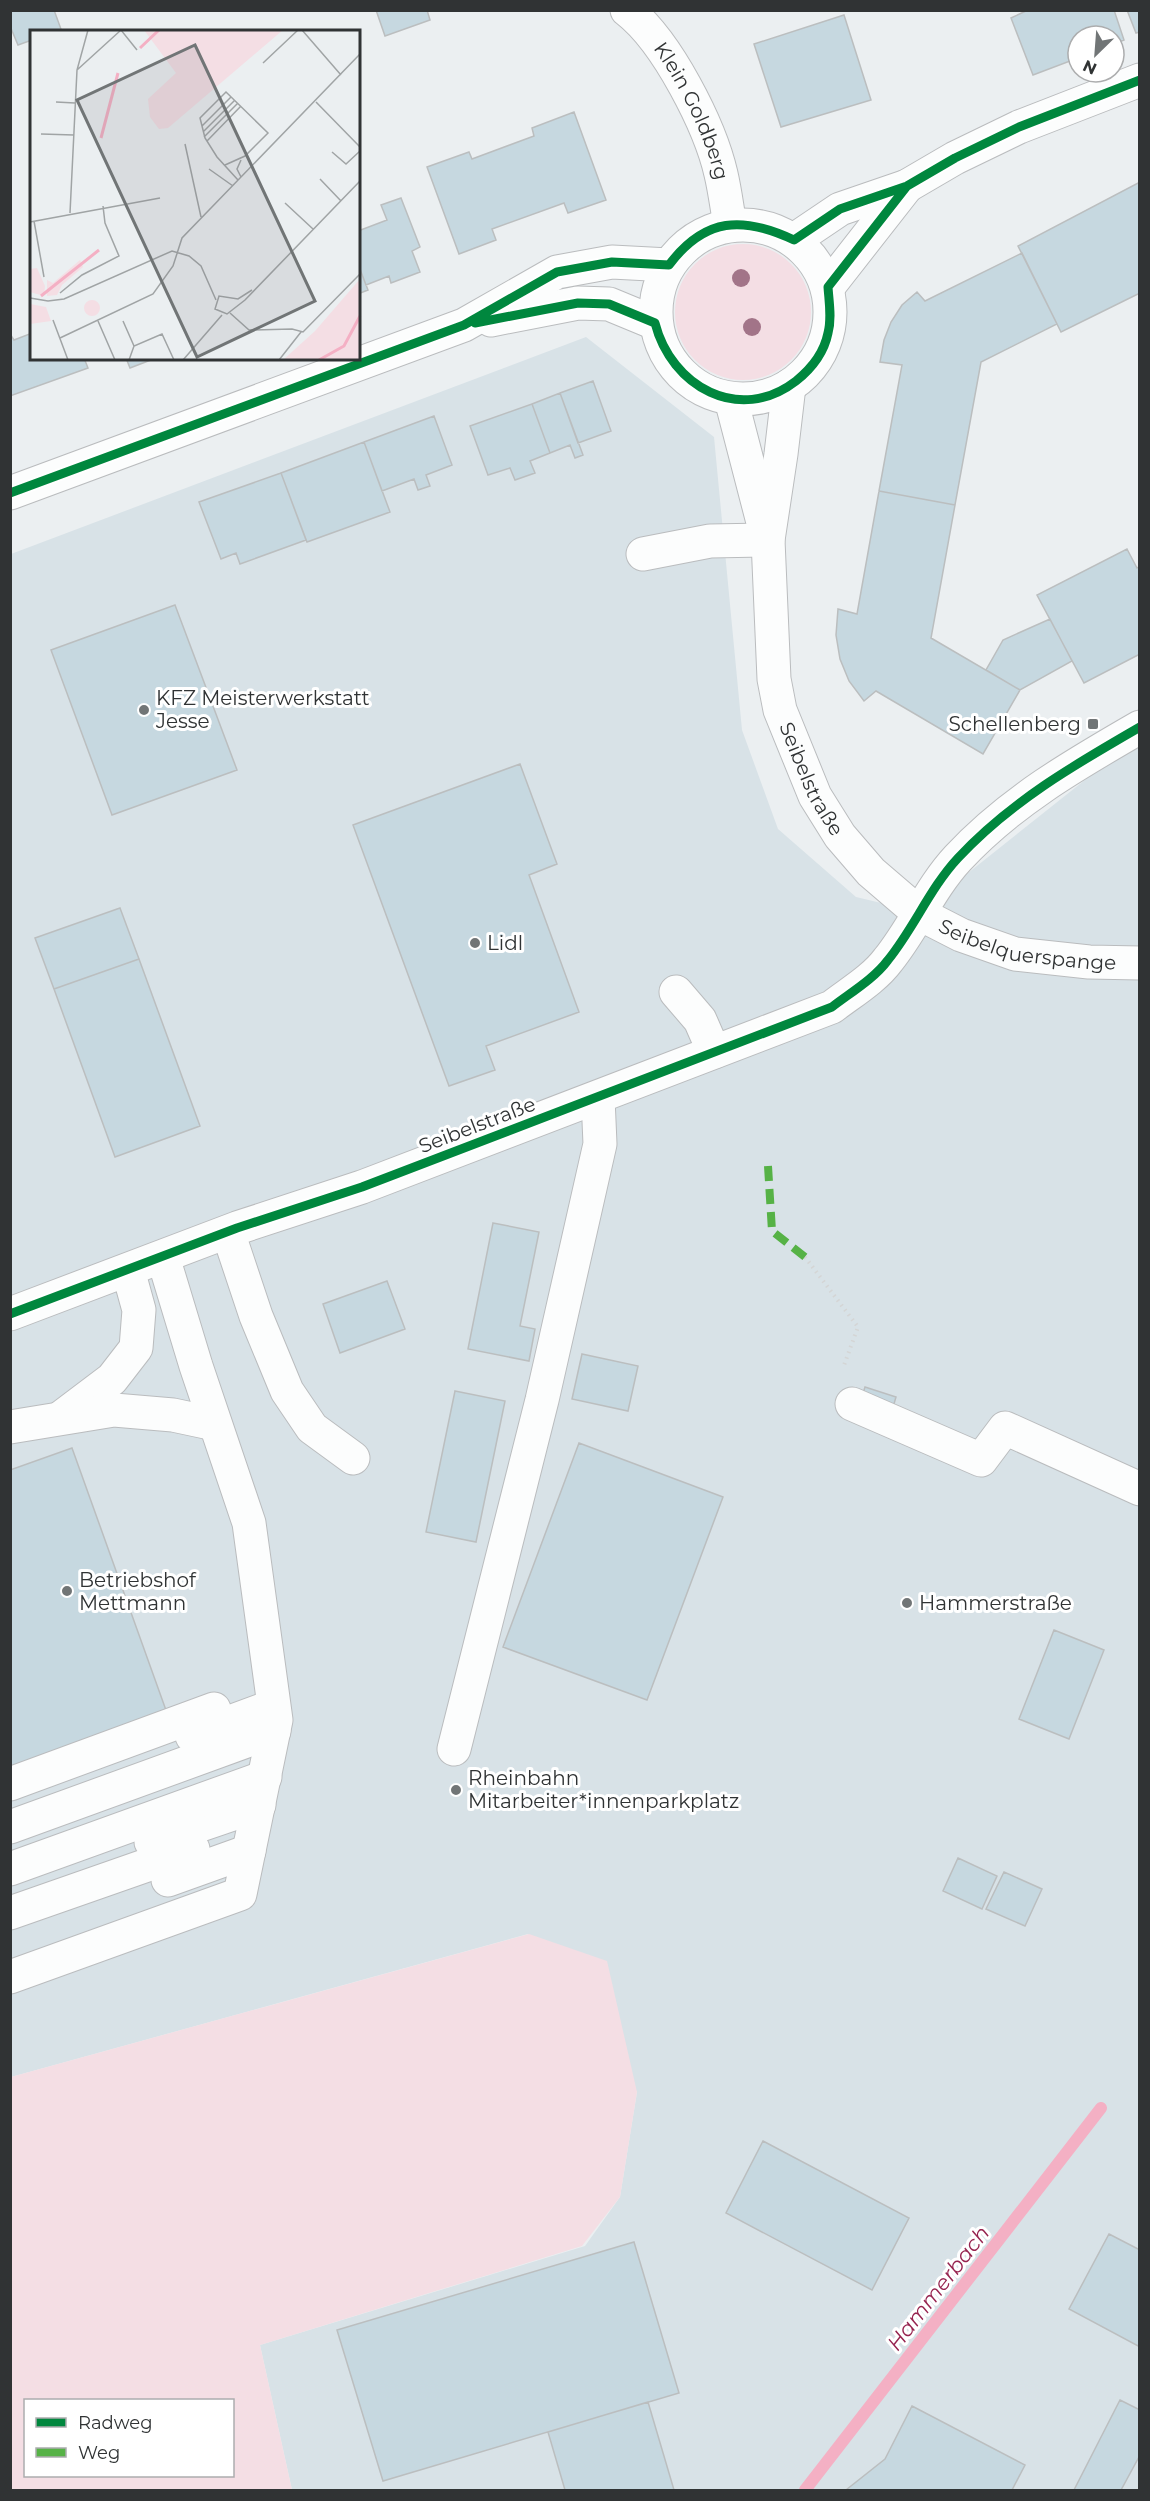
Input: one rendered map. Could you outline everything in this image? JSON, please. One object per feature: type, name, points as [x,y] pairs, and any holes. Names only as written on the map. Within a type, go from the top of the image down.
[{"type":"main road","name":"Klein Goldberg","points":[[627,10],[644,25],[660,45],[705,127],[721,172],[730,225]]},
{"type":"main road","points":[[794,240],[840,209],[907,186],[955,158],[1018,127],[1140,80]]},
{"type":"main road","points":[[828,287],[907,186]]},
{"type":"main road","points":[[753,224],[794,240],[810,254],[828,287],[830,309],[825,340],[819,356],[807,372],[789,386],[770,396],[750,400],[731,399],[709,393],[690,381],[672,363],[660,343],[655,323],[660,284],[669,265],[680,250],[712,229],[730,225],[753,224]]},
{"type":"main road","points":[[10,494],[464,325],[557,272],[612,262],[669,265]]},
{"type":"main road","points":[[464,325],[578,303],[609,304],[655,323]]},
{"type":"main road","name":"Seibelstraße","points":[[10,1314],[228,1232],[362,1187],[832,1007],[887,962],[920,914],[871,872],[840,836],[815,796],[780,710],[774,679],[768,540],[782,454],[789,386]]},
{"type":"main road","name":"Seibelstraße","points":[[731,399],[768,540]]},
{"type":"main road","points":[[643,554],[710,541],[768,540]]},
{"type":"main road","points":[[920,914],[941,879],[958,858],[1007,812],[1069,767],[1140,727]]},
{"type":"main road","name":"Seibelquerspange","points":[[920,914],[961,935],[1016,954],[1089,962],[1140,963]]},
{"type":"main road","points":[[676,992],[700,1020],[714,1052]]},
{"type":"main road","points":[[454,1749],[542,1400],[600,1144],[598,1098]]},
{"type":"main road","points":[[228,1232],[256,1316],[287,1391],[312,1428],[353,1458]]},
{"type":"main road","points":[[10,1977],[240,1894],[264,1767],[249,1523],[215,1424],[163,1257]]},
{"type":"main road","points":[[57,1421],[112,1379],[136,1348],[139,1310],[128,1270]]},
{"type":"main road","points":[[852,1404],[981,1460],[1005,1428],[1140,1489]]},
{"type":"main road","points":[[10,1428],[114,1410],[173,1416],[215,1424]]},
{"type":"main road","points":[[10,1784],[264,1767]]},
{"type":"main road","points":[[10,1804],[264,1767]]},
{"type":"main road","points":[[10,1827],[264,1767]]},
{"type":"main road","points":[[10,1848],[264,1767]]},
{"type":"main road","points":[[10,1869],[264,1767]]},
{"type":"main road","points":[[10,1890],[264,1767]]},
{"type":"main road","points":[[10,1913],[264,1767]]},
{"type":"main road","points":[[10,1936],[264,1767]]},
{"type":"path","points":[[805,1257],[858,1327],[835,1390],[852,1404]]},
{"type":"shaded area","points":[[743,244],[769,249],[791,264],[806,286],[811,312],[806,338],[791,360],[769,375],[743,380],[717,375],[695,360],[680,338],[675,312],[680,286],[695,264],[717,249]]},
{"type":"shaded area","points":[[586,337],[714,437],[742,730],[778,829],[856,897],[919,912],[1139,737],[1139,2490],[292,2490],[260,2345],[585,2246],[620,2197],[637,2092],[528,1934],[11,2077],[11,554]]},
{"type":"shaded area","points":[[529,1934],[607,1961],[637,2092],[620,2197],[582,2246],[260,2345],[292,2490],[11,2490],[11,2077]]},
{"type":"building","points":[[10,10],[54,10],[61,30],[30,30],[30,41],[18,45],[10,26]]},
{"type":"building","points":[[376,10],[427,10],[430,20],[385,36]]},
{"type":"building","points":[[1028,10],[1114,10],[1119,24],[1066,24],[1066,63],[1033,75],[1011,18]]},
{"type":"building","points":[[1127,10],[1140,10],[1140,32],[1136,33]]},
{"type":"building","points":[[844,15],[871,100],[781,127],[754,44]]},
{"type":"building","points":[[574,112],[606,200],[568,213],[564,203],[492,229],[496,240],[459,254],[427,167],[469,152],[472,159],[534,136],[532,128]]},
{"type":"building","points":[[1140,182],[1140,293],[1061,332],[1018,246]]},
{"type":"building","points":[[401,198],[420,247],[412,251],[420,272],[391,283],[389,276],[366,285],[360,269],[360,230],[387,220],[381,205]]},
{"type":"building","points":[[1022,253],[1057,324],[981,362],[955,505],[879,491],[902,365],[880,362],[884,340],[891,322],[902,305],[917,292],[925,301]]},
{"type":"building","points":[[360,269],[368,290],[360,293]]},
{"type":"building","points":[[10,334],[14,340],[30,334],[30,360],[85,360],[88,368],[10,396]]},
{"type":"building","points":[[127,360],[151,360],[130,368]]},
{"type":"building","points":[[593,381],[611,431],[578,443],[560,393]]},
{"type":"building","points":[[560,393],[583,455],[575,458],[570,445],[550,453],[532,404]]},
{"type":"building","points":[[532,404],[550,453],[530,461],[535,473],[515,480],[510,468],[488,475],[470,426]]},
{"type":"building","points":[[434,416],[452,465],[426,475],[430,486],[418,490],[414,479],[382,491],[364,442]]},
{"type":"building","points":[[364,442],[390,512],[307,542],[281,473]]},
{"type":"building","points":[[281,473],[306,540],[240,564],[236,553],[221,559],[199,502]]},
{"type":"building","points":[[879,491],[955,505],[931,638],[1020,690],[983,754],[876,691],[864,701],[849,681],[840,659],[836,635],[838,609],[857,614]]},
{"type":"building","points":[[1127,549],[1137,568],[1140,566],[1140,654],[1084,683],[1037,595]]},
{"type":"building","name":"KFZ Meisterwerkstatt Jesse","points":[[175,605],[237,770],[112,815],[51,650]]},
{"type":"building","points":[[1050,619],[1072,661],[1020,690],[986,670],[1003,640]]},
{"type":"building","name":"Lidl","points":[[520,764],[557,864],[529,875],[579,1012],[486,1046],[495,1070],[449,1086],[353,825]]},
{"type":"building","points":[[120,908],[139,959],[54,989],[35,938]]},
{"type":"building","points":[[139,959],[200,1126],[115,1157],[54,989]]},
{"type":"building","points":[[493,1223],[539,1232],[520,1326],[535,1329],[529,1361],[468,1349]]},
{"type":"building","points":[[387,1281],[405,1329],[340,1353],[323,1304]]},
{"type":"building","points":[[582,1354],[638,1366],[628,1411],[572,1399]]},
{"type":"building","points":[[865,1387],[896,1397],[891,1414],[860,1403]]},
{"type":"building","points":[[455,1391],[505,1401],[476,1542],[426,1532]]},
{"type":"building","points":[[579,1443],[723,1497],[647,1700],[503,1647]]},
{"type":"building","name":"Betriebshof Mettmann","points":[[72,1448],[167,1713],[10,1769],[10,1470]]},
{"type":"building","points":[[1054,1630],[1104,1650],[1069,1739],[1019,1719]]},
{"type":"building","points":[[958,1858],[997,1876],[982,1909],[943,1891]]},
{"type":"building","points":[[1004,1872],[1042,1889],[1025,1926],[986,1909]]},
{"type":"building","points":[[763,2141],[909,2218],[872,2290],[726,2213]]},
{"type":"building","points":[[1109,2234],[1140,2250],[1140,2347],[1069,2309]]},
{"type":"building","points":[[634,2242],[679,2393],[383,2481],[337,2330]]},
{"type":"building","points":[[1120,2400],[1140,2410],[1140,2455],[1121,2490],[1074,2490]]},
{"type":"building","points":[[648,2402],[674,2490],[565,2490],[548,2432]]},
{"type":"building","points":[[912,2406],[1025,2465],[1012,2490],[846,2490],[885,2459]]},
{"type":"waterway","name":"Hammerbach","points":[[805,2490],[1101,2108]]},
{"type":"marked path","points":[[768,1166],[772,1231],[805,1257]]},
{"type":"cycle path","points":[[10,493],[464,325],[557,272],[612,262],[669,265],[697,237],[726,225],[758,227],[794,240],[840,209],[907,186],[955,158],[1019,127],[1140,80]]},
{"type":"cycle path","points":[[475,323],[578,303],[609,304],[655,323],[663,345],[676,365],[692,381],[710,392],[731,399],[752,399],[774,394],[796,381],[816,360],[826,340],[829,327],[828,287],[907,186]]},
{"type":"cycle path","points":[[10,1314],[237,1228],[362,1187],[832,1007],[869,980],[882,967],[906,935],[948,870],[978,838],[999,819],[1044,786],[1140,727]]},
{"type":"place","name":"KFZ Meisterwerkstatt Jesse","points":[[144,710]]},
{"type":"place","name":"Schellenberg","points":[[1093,724]]},
{"type":"place","name":"Lidl","points":[[475,943]]},
{"type":"place","name":"Betriebshof Mettmann","points":[[67,1591]]},
{"type":"place","name":"Hammerstraße","points":[[907,1603]]},
{"type":"place","name":"Rheinbahn Mitarbeiter*innenparkplatz","points":[[456,1790]]}]
